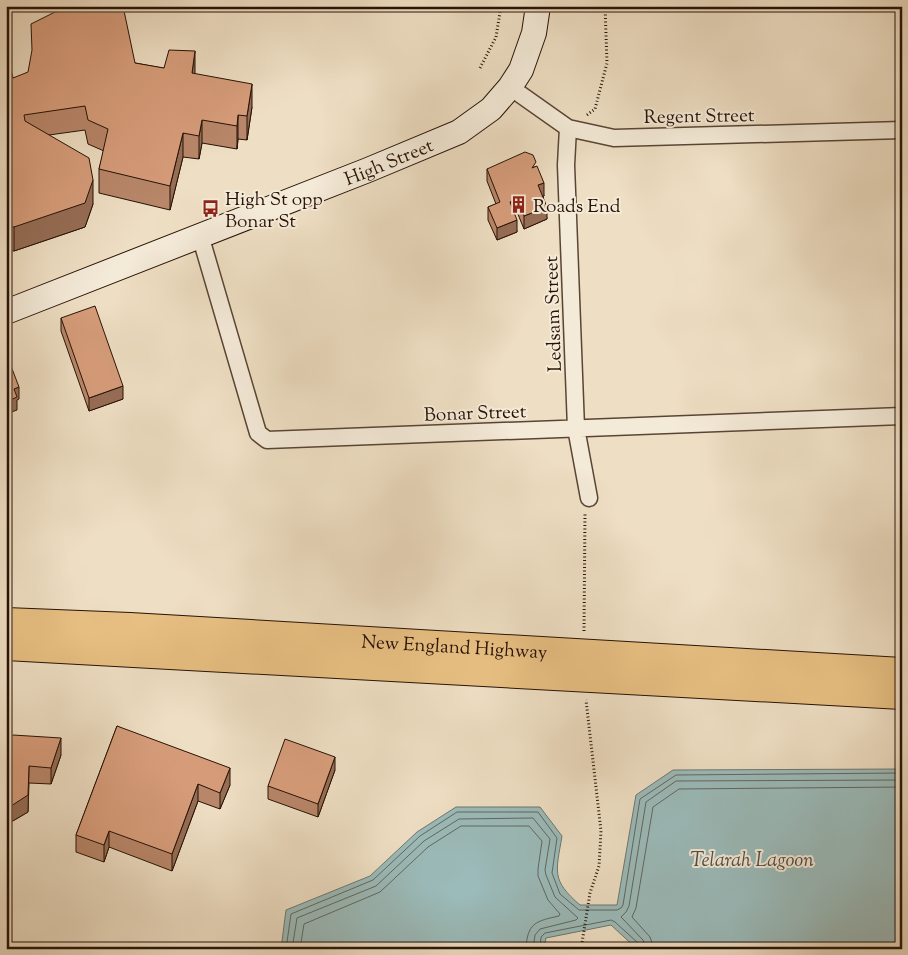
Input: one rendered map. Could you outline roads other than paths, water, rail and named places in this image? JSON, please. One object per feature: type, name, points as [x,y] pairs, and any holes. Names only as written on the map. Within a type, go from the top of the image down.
[{"type":"highway","name":"New England Highway","points":[[6,622],[130,627],[902,672]]},
{"type":"highway","name":"New England Highway","points":[[6,646],[902,695]]},
{"type":"highway","points":[[6,663],[64,663],[129,652]]},
{"type":"main road","name":"High Street","points":[[6,312],[368,170],[459,132],[491,109],[510,87],[521,70],[534,33],[538,6]]},
{"type":"street","name":"Regent Street","points":[[510,87],[568,128],[614,138],[902,130]]},
{"type":"street","name":"Ledsam Street","points":[[568,128],[566,165],[576,428],[589,498]]},
{"type":"street","name":"Bonar Street","points":[[200,235],[258,433],[267,440],[902,416]]},
{"type":"water","name":"Telarah Lagoon","points":[[902,769],[902,949],[637,949],[611,925],[546,938],[544,949],[281,949],[286,910],[370,876],[417,832],[456,807],[540,807],[562,836],[557,867],[560,882],[564,889],[580,905],[617,905],[636,795],[673,770]]},
{"type":"place","name":"Roads End","points":[[519,205]]},
{"type":"place","name":"High St opp Bonar St","points":[[211,209]]}]
